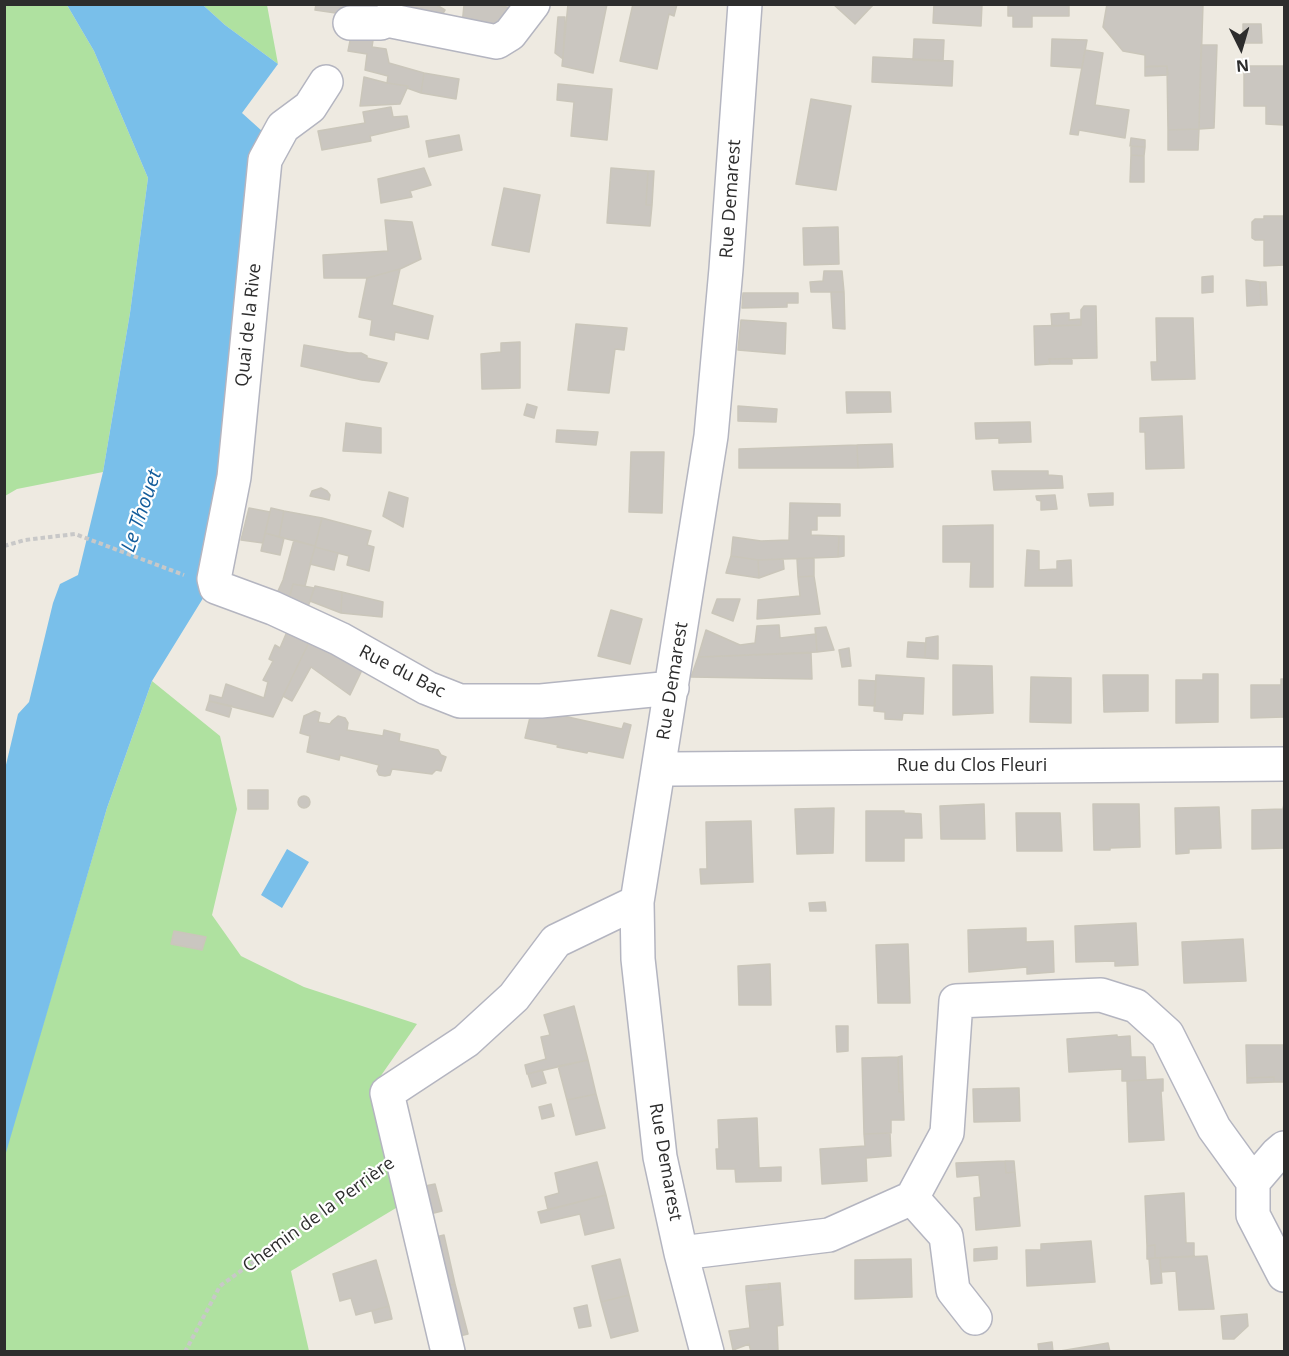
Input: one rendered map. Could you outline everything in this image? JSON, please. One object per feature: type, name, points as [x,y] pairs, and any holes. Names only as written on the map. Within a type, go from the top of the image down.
[{"type":"street","points":[[350,23],[381,23],[387,12],[497,42],[510,34],[533,4]]},
{"type":"street","name":"Rue Demarest","points":[[707,1352],[681,1253],[660,1157],[638,959],[637,902],[711,436],[726,269],[745,4]]},
{"type":"street","name":"Quai de la Rive","points":[[216,587],[214,579],[234,477],[265,160],[283,127],[310,107],[326,82]]},
{"type":"street","name":"Rue du Bac","points":[[216,587],[283,612],[340,639],[427,688],[460,701],[541,700],[672,688]]},
{"type":"street","name":"Rue du Clos Fleuri","points":[[659,767],[672,769],[1284,764]]},
{"type":"street","name":"Chemin de la Perrière","points":[[401,1155],[387,1093],[466,1041],[514,997],[556,941],[637,902]]},
{"type":"street","points":[[681,1253],[829,1235],[912,1198],[946,1133],[956,1001],[1101,995],[1136,1006],[1167,1034],[1214,1128],[1253,1182],[1253,1215],[1284,1275]]},
{"type":"street","points":[[1253,1182],[1276,1154],[1284,1148]]},
{"type":"street","points":[[401,1155],[448,1352]]},
{"type":"street","points":[[912,1198],[946,1236],[953,1290],[975,1318]]},
{"type":"path","points":[[4,546],[25,540],[75,534],[216,587]]},
{"type":"path","name":"Chemin de la Perrière","points":[[185,1352],[220,1287],[401,1155]]},
{"type":"green space","points":[[5,5],[67,5],[94,51],[148,178],[130,313],[103,472],[17,489],[5,496]]},
{"type":"green space","points":[[203,5],[267,5],[278,64],[225,25]]},
{"type":"green space","points":[[152,681],[220,736],[237,809],[212,915],[241,956],[304,987],[417,1024],[373,1087],[401,1205],[291,1271],[309,1351],[5,1351],[4,1156],[107,808]]},
{"type":"water","name":"Le Thouet","points":[[67,5],[203,5],[225,25],[278,64],[242,113],[262,131],[205,595],[152,681],[107,808],[5,1156],[5,769],[18,714],[29,702],[53,603],[60,584],[78,575],[103,472],[130,313],[148,178],[94,51]]},
{"type":"water","points":[[287,849],[309,862],[282,908],[261,895]]},
{"type":"building","points":[[316,4],[374,4],[377,19],[315,10]]},
{"type":"building","points":[[406,4],[435,4],[445,10],[436,25],[403,12]]},
{"type":"building","points":[[568,4],[607,4],[593,73],[562,66]]},
{"type":"building","points":[[633,4],[677,4],[674,16],[669,14],[657,69],[620,61]]},
{"type":"building","points":[[833,4],[874,4],[855,24]]},
{"type":"building","points":[[934,4],[982,4],[981,26],[933,23]]},
{"type":"building","points":[[1008,4],[1069,4],[1069,16],[1032,16],[1032,27],[1013,27],[1013,16],[1008,16]]},
{"type":"building","points":[[1107,4],[1203,4],[1199,129],[1168,130],[1167,66],[1145,67],[1145,55],[1123,51],[1103,27]]},
{"type":"building","points":[[464,5],[496,5],[518,9],[488,29],[462,25]]},
{"type":"building","points":[[558,17],[565,17],[563,59],[555,53]]},
{"type":"building","points":[[1243,24],[1261,24],[1262,43],[1243,43]]},
{"type":"building","points":[[353,26],[375,27],[372,47],[386,49],[389,63],[424,73],[421,93],[407,86],[387,83],[388,76],[365,70],[367,54],[348,51]]},
{"type":"building","points":[[914,39],[944,40],[943,61],[913,60]]},
{"type":"building","points":[[1052,39],[1087,40],[1082,68],[1051,66]]},
{"type":"building","points":[[1201,45],[1217,45],[1214,128],[1199,129]]},
{"type":"building","points":[[1085,50],[1103,53],[1095,105],[1129,110],[1125,138],[1079,130],[1078,135],[1070,134]]},
{"type":"building","points":[[873,57],[953,61],[952,86],[872,82]]},
{"type":"building","points":[[1167,66],[1168,75],[1145,76],[1145,67]]},
{"type":"building","points":[[1244,66],[1283,66],[1284,125],[1266,124],[1266,106],[1244,106]]},
{"type":"building","points":[[424,73],[459,79],[456,99],[421,93]]},
{"type":"building","points":[[364,77],[408,86],[400,104],[360,106]]},
{"type":"building","points":[[558,84],[612,89],[607,140],[571,136],[574,102],[557,100]]},
{"type":"building","points":[[811,99],[851,106],[836,190],[796,184]]},
{"type":"building","points":[[391,107],[393,117],[407,116],[409,127],[370,136],[371,141],[322,150],[318,131],[365,123],[363,112]]},
{"type":"building","points":[[1199,129],[1198,150],[1168,150],[1168,130]]},
{"type":"building","points":[[459,135],[462,150],[429,157],[426,141]]},
{"type":"building","points":[[1131,138],[1145,140],[1145,147],[1130,146]]},
{"type":"building","points":[[1131,146],[1145,147],[1144,156],[1131,155]]},
{"type":"building","points":[[1131,155],[1144,156],[1144,182],[1130,182]]},
{"type":"building","points":[[424,168],[431,185],[410,191],[412,197],[381,203],[378,179]]},
{"type":"building","points":[[611,168],[648,171],[646,205],[652,205],[650,226],[607,223]]},
{"type":"building","points":[[648,171],[654,171],[652,205],[646,205]]},
{"type":"building","points":[[504,188],[540,195],[529,252],[492,245]]},
{"type":"building","points":[[1264,216],[1284,216],[1284,265],[1264,266],[1264,240],[1252,238],[1252,222],[1255,219],[1264,219]]},
{"type":"building","points":[[385,220],[412,222],[421,259],[400,269],[367,278],[324,278],[323,255],[388,251]]},
{"type":"building","points":[[838,227],[839,264],[804,265],[803,228]]},
{"type":"building","points":[[400,269],[392,305],[433,316],[428,339],[395,332],[394,340],[370,335],[372,320],[359,317],[367,278]]},
{"type":"building","points":[[824,271],[842,271],[844,292],[811,292],[810,282],[823,281]]},
{"type":"building","points":[[1213,276],[1213,292],[1202,293],[1202,277]]},
{"type":"building","points":[[1246,280],[1260,282],[1261,305],[1247,306]]},
{"type":"building","points":[[1260,282],[1266,282],[1267,305],[1261,305]]},
{"type":"building","points":[[831,292],[844,292],[845,329],[833,328]]},
{"type":"building","points":[[743,293],[798,293],[798,303],[787,303],[787,307],[742,308]]},
{"type":"building","points":[[1084,306],[1096,306],[1097,358],[1049,359],[1050,364],[1035,365],[1034,326],[1081,325],[1081,310]]},
{"type":"building","points":[[1069,313],[1069,320],[1081,319],[1081,325],[1052,326],[1051,314]]},
{"type":"building","points":[[1156,318],[1193,318],[1195,379],[1152,380],[1151,362],[1157,362]]},
{"type":"building","points":[[741,320],[786,323],[785,354],[738,350]]},
{"type":"building","points":[[576,324],[627,328],[624,350],[615,349],[609,393],[568,390]]},
{"type":"building","points":[[520,342],[520,388],[482,389],[481,354],[501,352],[501,343]]},
{"type":"building","points":[[304,345],[361,353],[367,358],[387,363],[379,382],[362,380],[301,366]]},
{"type":"building","points":[[1049,359],[1072,359],[1072,364],[1050,364]]},
{"type":"building","points":[[846,392],[890,392],[891,412],[847,413]]},
{"type":"building","points":[[527,404],[537,407],[534,418],[524,415]]},
{"type":"building","points":[[738,406],[777,409],[776,422],[738,421]]},
{"type":"building","points":[[1182,416],[1184,468],[1146,469],[1145,432],[1140,432],[1140,418]]},
{"type":"building","points":[[1030,422],[1031,442],[999,443],[999,438],[976,439],[975,423]]},
{"type":"building","points":[[346,423],[381,428],[381,453],[343,451]]},
{"type":"building","points":[[557,430],[598,432],[596,445],[556,442]]},
{"type":"building","points":[[892,444],[893,467],[858,468],[857,445]]},
{"type":"building","points":[[857,445],[858,468],[739,468],[739,449]]},
{"type":"building","points":[[631,452],[664,452],[662,513],[629,512]]},
{"type":"building","points":[[992,471],[1048,471],[1048,475],[1062,476],[1063,488],[994,490]]},
{"type":"building","points":[[321,488],[330,495],[329,500],[310,496],[312,491]]},
{"type":"building","points":[[389,492],[408,498],[403,527],[383,516]]},
{"type":"building","points":[[1113,493],[1113,505],[1090,506],[1088,494]]},
{"type":"building","points":[[1055,495],[1057,509],[1041,510],[1041,501],[1037,500],[1036,496]]},
{"type":"building","points":[[790,503],[840,504],[840,516],[817,516],[817,530],[811,530],[811,535],[839,536],[838,557],[758,560],[731,556],[733,537],[761,541],[789,540]]},
{"type":"building","points":[[249,508],[270,512],[263,543],[241,540]]},
{"type":"building","points":[[271,508],[284,511],[279,537],[265,533]]},
{"type":"building","points":[[284,511],[322,518],[315,546],[279,537]]},
{"type":"building","points":[[322,518],[371,531],[367,545],[374,547],[369,571],[347,565],[349,556],[315,547]]},
{"type":"building","points":[[993,525],[993,587],[970,587],[971,562],[943,562],[943,526]]},
{"type":"building","points":[[265,533],[284,538],[280,555],[261,551]]},
{"type":"building","points":[[839,536],[844,536],[844,556],[838,557]]},
{"type":"building","points":[[294,540],[315,546],[305,586],[293,584],[287,606],[273,602],[283,580]]},
{"type":"building","points":[[315,547],[338,553],[334,570],[310,564]]},
{"type":"building","points":[[1027,550],[1039,551],[1039,570],[1057,569],[1057,561],[1071,560],[1072,586],[1025,586]]},
{"type":"building","points":[[731,556],[758,560],[759,578],[726,573]]},
{"type":"building","points":[[814,558],[814,576],[798,577],[797,559]]},
{"type":"building","points":[[783,559],[784,569],[759,578],[758,560]]},
{"type":"building","points":[[814,576],[820,614],[757,619],[758,600],[800,596],[798,577]]},
{"type":"building","points":[[293,584],[314,588],[305,617],[286,609]]},
{"type":"building","points":[[315,586],[342,592],[341,613],[310,601]]},
{"type":"building","points":[[342,592],[383,602],[382,617],[341,613]]},
{"type":"building","points":[[717,599],[740,599],[733,621],[712,613]]},
{"type":"building","points":[[611,610],[642,619],[630,664],[598,656]]},
{"type":"building","points":[[779,625],[780,638],[816,634],[817,652],[698,657],[706,630],[740,645],[755,643],[757,626]]},
{"type":"building","points":[[289,627],[312,636],[273,717],[209,701],[210,695],[222,698],[226,684],[264,698],[268,682],[263,680],[273,661],[269,659],[275,645],[280,648]]},
{"type":"building","points":[[826,627],[834,650],[817,652],[815,628]]},
{"type":"building","points":[[312,636],[364,666],[350,695],[311,667],[292,701],[283,696]]},
{"type":"building","points":[[938,636],[938,659],[925,658],[926,638]]},
{"type":"building","points":[[908,642],[925,643],[925,658],[907,657]]},
{"type":"building","points":[[849,648],[851,666],[842,667],[839,650]]},
{"type":"building","points":[[811,653],[812,679],[691,677],[698,657]]},
{"type":"building","points":[[953,665],[992,666],[993,713],[953,715]]},
{"type":"building","points":[[1203,674],[1218,674],[1218,722],[1176,723],[1176,680],[1203,680]]},
{"type":"building","points":[[876,675],[924,678],[923,714],[903,713],[902,720],[885,719],[885,712],[874,711]]},
{"type":"building","points":[[1103,675],[1148,675],[1148,711],[1104,712]]},
{"type":"building","points":[[1031,677],[1071,678],[1071,723],[1030,722]]},
{"type":"building","points":[[1281,679],[1284,679],[1284,717],[1251,718],[1251,685],[1281,685]]},
{"type":"building","points":[[859,680],[876,681],[875,706],[859,705]]},
{"type":"building","points":[[209,701],[232,706],[229,717],[206,710]]},
{"type":"building","points":[[532,709],[622,729],[624,723],[631,725],[623,758],[557,747],[558,745],[525,738]]},
{"type":"building","points":[[315,711],[320,713],[318,722],[330,724],[338,716],[345,718],[348,723],[347,730],[383,736],[384,730],[400,734],[399,741],[438,750],[446,757],[441,771],[436,770],[432,774],[392,769],[390,775],[385,776],[379,775],[377,771],[379,765],[340,755],[339,760],[307,752],[310,736],[300,733],[304,716]]},
{"type":"building","points":[[248,790],[268,790],[268,809],[248,809]]},
{"type":"building","points":[[306,796],[309,797],[309,807],[302,808],[299,807],[298,800],[299,797]]},
{"type":"building","points":[[984,804],[985,839],[941,839],[940,806]]},
{"type":"building","points":[[1093,804],[1139,804],[1140,847],[1094,850]]},
{"type":"building","points":[[1284,804],[1284,848],[1252,849],[1252,810],[1283,809]]},
{"type":"building","points":[[1219,807],[1221,848],[1189,849],[1189,853],[1176,854],[1175,808]]},
{"type":"building","points":[[834,808],[833,853],[797,854],[795,809]]},
{"type":"building","points":[[866,811],[904,811],[904,813],[921,814],[922,838],[904,838],[904,861],[866,861]]},
{"type":"building","points":[[1016,813],[1060,813],[1062,851],[1017,851]]},
{"type":"building","points":[[751,821],[753,882],[701,884],[700,869],[707,869],[706,822]]},
{"type":"building","points":[[825,902],[826,911],[810,911],[809,903]]},
{"type":"building","points":[[1136,923],[1138,965],[1115,966],[1115,961],[1076,962],[1075,926]]},
{"type":"building","points":[[1026,928],[1026,942],[1053,941],[1054,972],[1027,974],[1027,967],[969,972],[968,930]]},
{"type":"building","points":[[174,931],[206,937],[202,950],[171,944]]},
{"type":"building","points":[[1243,939],[1246,981],[1184,983],[1182,942]]},
{"type":"building","points":[[908,944],[910,1003],[878,1003],[876,945]]},
{"type":"building","points":[[770,964],[771,1005],[739,1005],[738,966]]},
{"type":"building","points":[[574,1006],[588,1060],[527,1074],[525,1065],[546,1059],[541,1037],[550,1035],[544,1015]]},
{"type":"building","points":[[836,1026],[848,1026],[848,1051],[837,1052]]},
{"type":"building","points":[[1117,1035],[1117,1037],[1130,1036],[1131,1057],[1145,1057],[1146,1080],[1122,1081],[1122,1069],[1069,1072],[1067,1039]]},
{"type":"building","points":[[1246,1045],[1284,1045],[1284,1082],[1274,1082],[1274,1077],[1247,1078]]},
{"type":"building","points":[[902,1056],[903,1092],[899,1092],[898,1057]]},
{"type":"building","points":[[898,1057],[899,1092],[903,1092],[904,1120],[891,1120],[891,1133],[864,1134],[862,1058]]},
{"type":"building","points":[[588,1060],[596,1094],[567,1100],[558,1066]]},
{"type":"building","points":[[542,1070],[546,1083],[532,1087],[528,1074]]},
{"type":"building","points":[[1274,1077],[1274,1082],[1247,1083],[1247,1078]]},
{"type":"building","points":[[1163,1079],[1163,1091],[1161,1091],[1164,1140],[1129,1142],[1127,1081]]},
{"type":"building","points":[[1019,1088],[1020,1121],[974,1122],[973,1089]]},
{"type":"building","points":[[596,1094],[605,1128],[576,1135],[567,1100]]},
{"type":"building","points":[[551,1104],[554,1116],[542,1119],[539,1107]]},
{"type":"building","points":[[757,1118],[759,1168],[781,1167],[781,1181],[736,1182],[735,1169],[717,1169],[718,1120]]},
{"type":"building","points":[[890,1133],[891,1156],[866,1158],[867,1181],[822,1184],[820,1149],[865,1146],[864,1134]]},
{"type":"building","points":[[1005,1161],[1006,1173],[1015,1172],[1020,1226],[976,1230],[974,1198],[981,1197],[979,1175],[957,1177],[956,1163]]},
{"type":"building","points":[[1005,1161],[1014,1161],[1015,1172],[1006,1173]]},
{"type":"building","points":[[597,1162],[606,1195],[548,1210],[545,1197],[559,1193],[555,1173]]},
{"type":"building","points":[[435,1184],[442,1211],[422,1216],[415,1188]]},
{"type":"building","points":[[1184,1193],[1186,1243],[1194,1243],[1194,1256],[1155,1258],[1155,1245],[1147,1246],[1145,1196]]},
{"type":"building","points":[[606,1195],[614,1228],[585,1235],[580,1214],[541,1223],[538,1212]]},
{"type":"building","points":[[444,1235],[455,1284],[439,1288],[427,1239]]},
{"type":"building","points":[[1091,1241],[1095,1282],[1027,1286],[1026,1250],[1041,1250],[1041,1244]]},
{"type":"building","points":[[1155,1245],[1155,1258],[1147,1259],[1147,1246]]},
{"type":"building","points":[[997,1247],[997,1259],[974,1261],[974,1249]]},
{"type":"building","points":[[1207,1256],[1214,1309],[1179,1310],[1176,1271],[1161,1272],[1160,1258]]},
{"type":"building","points":[[1160,1258],[1162,1283],[1151,1284],[1149,1259]]},
{"type":"building","points":[[620,1259],[629,1295],[601,1302],[592,1266]]},
{"type":"building","points":[[911,1259],[912,1297],[855,1299],[855,1260]]},
{"type":"building","points":[[376,1260],[389,1306],[356,1315],[351,1298],[340,1301],[333,1274]]},
{"type":"building","points":[[780,1283],[783,1325],[777,1326],[778,1351],[751,1352],[749,1344],[733,1350],[729,1331],[750,1328],[746,1291],[769,1289],[768,1284]]},
{"type":"building","points":[[455,1284],[468,1334],[451,1338],[439,1288]]},
{"type":"building","points":[[768,1284],[769,1289],[746,1291],[746,1286]]},
{"type":"building","points":[[629,1295],[638,1331],[611,1338],[601,1302]]},
{"type":"building","points":[[587,1305],[591,1326],[579,1328],[574,1308]]},
{"type":"building","points":[[389,1306],[392,1319],[375,1323],[372,1311]]},
{"type":"building","points":[[1247,1314],[1248,1326],[1234,1339],[1223,1339],[1221,1316]]},
{"type":"building","points":[[1052,1342],[1053,1352],[1039,1352],[1038,1344]]},
{"type":"building","points":[[1108,1343],[1110,1352],[1054,1352]]}]
